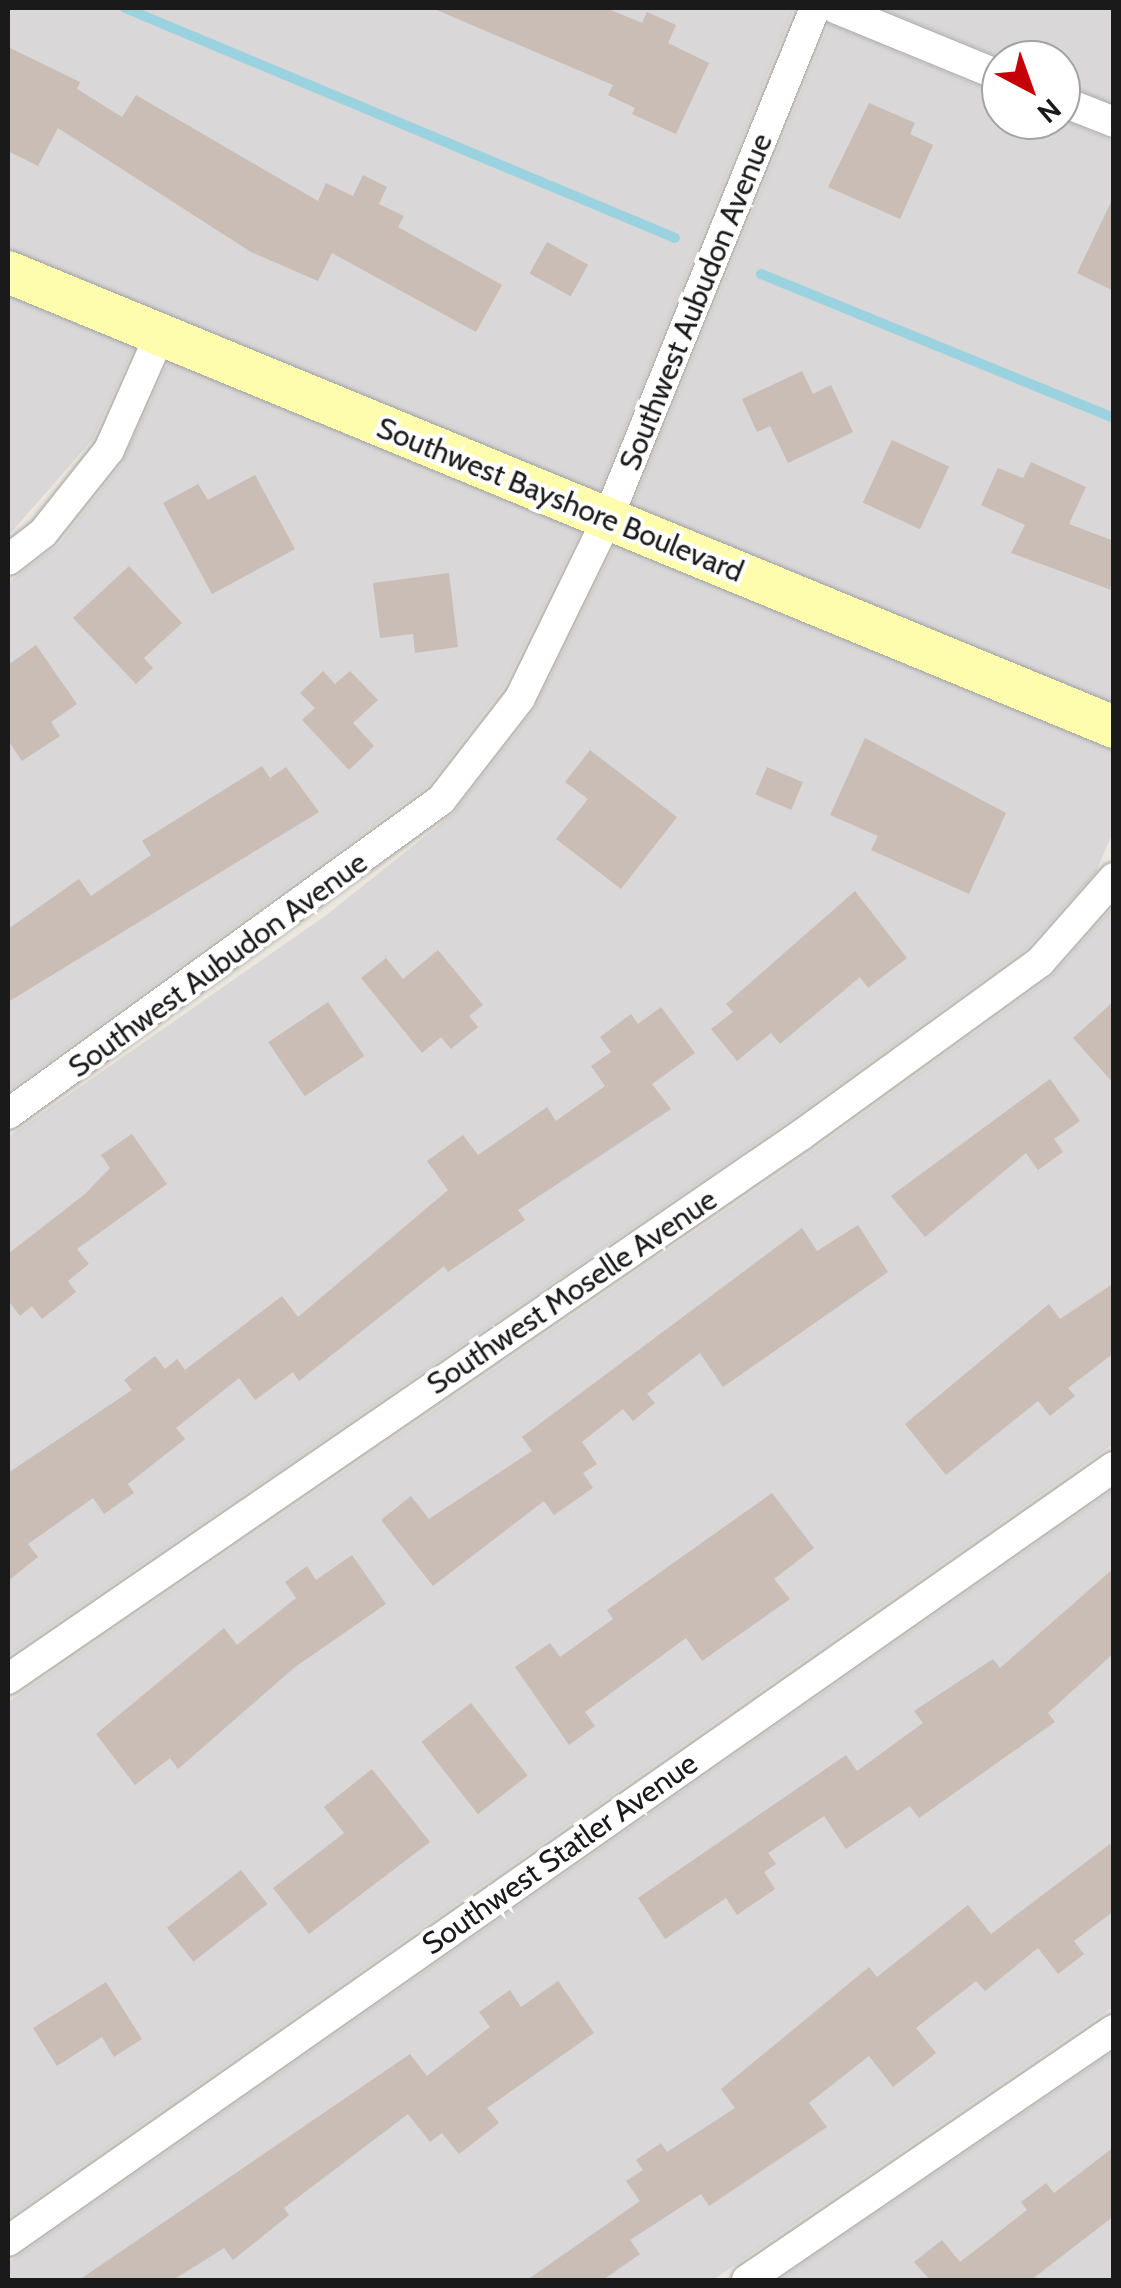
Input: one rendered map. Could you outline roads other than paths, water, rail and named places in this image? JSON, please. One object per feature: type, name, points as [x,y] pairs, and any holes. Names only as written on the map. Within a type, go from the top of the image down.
[{"type":"street","name":"Southwest Aubudon Avenue","points":[[8,1114],[441,800],[520,698],[607,520],[816,8]]},
{"type":"street","points":[[835,8],[981,68]]},
{"type":"street","points":[[1081,108],[1114,122]]},
{"type":"street","name":"Southwest Bayshore Boulevard","points":[[8,272],[1114,728]]},
{"type":"street","points":[[8,560],[44,533],[109,450],[160,335]]},
{"type":"street","name":"Southwest Moselle Avenue","points":[[8,1679],[817,1124],[1040,962],[1114,878]]},
{"type":"street","name":"Southwest Statler Avenue","points":[[8,2241],[1114,1468]]},
{"type":"street","points":[[747,2280],[1114,2030]]},
{"type":"waterway","points":[[125,8],[675,238]]},
{"type":"waterway","points":[[761,274],[1114,418]]}]
